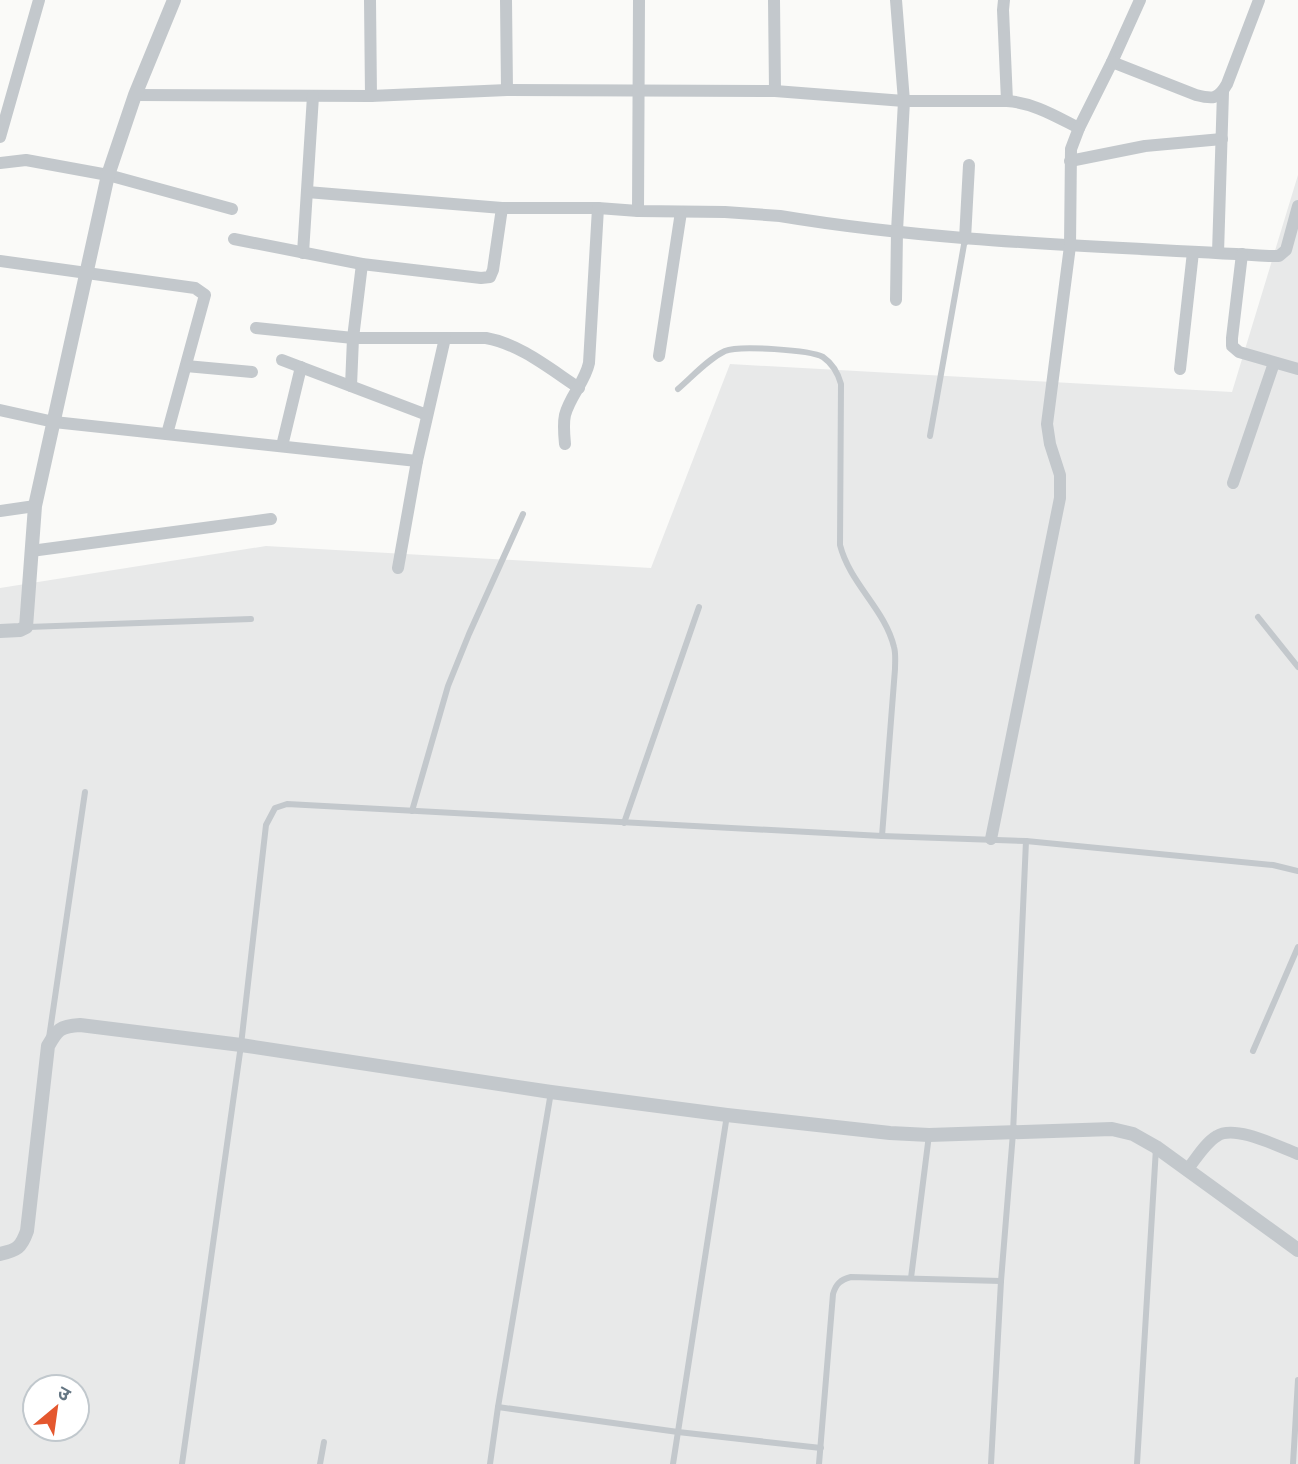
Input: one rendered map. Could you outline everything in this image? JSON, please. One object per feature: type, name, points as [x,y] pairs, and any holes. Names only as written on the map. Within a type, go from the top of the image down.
[{"type":"street","points":[[0,137],[39,0]]},
{"type":"street","points":[[0,631],[26,627],[35,506],[108,175],[135,95],[174,0]]},
{"type":"street","points":[[370,0],[372,96]]},
{"type":"street","points":[[506,0],[507,90]]},
{"type":"street","points":[[638,211],[639,0]]},
{"type":"street","points":[[774,0],[775,91]]},
{"type":"street","points":[[896,0],[904,101],[896,300]]},
{"type":"street","points":[[1004,0],[1007,101]]},
{"type":"street","points":[[991,839],[1060,498],[1060,475],[1047,424],[1070,246],[1071,149],[1140,0]]},
{"type":"street","points":[[1112,62],[1207,98],[1217,97],[1227,84],[1259,0]]},
{"type":"street","points":[[135,95],[372,96],[507,90],[775,91],[904,101],[1022,102],[1079,128]]},
{"type":"street","points":[[1218,253],[1223,92]]},
{"type":"street","points":[[303,253],[313,96]]},
{"type":"street","points":[[1070,161],[1144,146],[1222,138]]},
{"type":"street","points":[[0,163],[26,160],[108,175],[232,209]]},
{"type":"street","points":[[965,239],[969,165]]},
{"type":"street","points":[[307,192],[502,208],[598,208],[780,216],[965,239],[1279,256],[1286,250],[1298,206]]},
{"type":"street","points":[[234,239],[362,264],[490,277],[502,208]]},
{"type":"street","points":[[565,444],[564,419],[589,363],[598,208]]},
{"type":"street","points":[[659,356],[681,212]]},
{"type":"street","points":[[1180,369],[1193,252]]},
{"type":"street","points":[[1242,254],[1232,346],[1239,352],[1298,369]]},
{"type":"street","points":[[0,261],[195,288],[205,295],[167,434]]},
{"type":"street","points":[[351,386],[362,264]]},
{"type":"street","points":[[256,328],[354,338],[486,338],[510,344],[579,388]]},
{"type":"street","points":[[398,568],[417,461],[445,338]]},
{"type":"street","points":[[282,360],[427,415]]},
{"type":"street","points":[[1233,483],[1274,363]]},
{"type":"street","points":[[186,366],[252,372]]},
{"type":"street","points":[[282,446],[301,368]]},
{"type":"street","points":[[0,410],[54,422],[417,461]]},
{"type":"street","points":[[0,511],[35,506]]},
{"type":"street","points":[[31,551],[271,519]]},
{"type":"street","points":[[0,1254],[17,1249],[27,1231],[48,1046],[55,1033],[65,1026],[80,1025],[241,1045],[551,1092],[890,1133],[929,1135],[1112,1129],[1133,1134],[1156,1147],[1298,1250]]},
{"type":"street","points":[[1188,1170],[1211,1141],[1225,1132],[1251,1136],[1298,1154]]},
{"type":"lane","points":[[930,436],[965,239]]},
{"type":"lane","points":[[678,389],[722,353],[732,349],[809,353],[821,356],[831,363],[838,374],[841,384],[843,556],[851,574],[875,606],[895,649],[882,836]]},
{"type":"lane","points":[[412,811],[448,686],[523,514]]},
{"type":"lane","points":[[624,822],[699,607]]},
{"type":"lane","points":[[1258,617],[1298,667]]},
{"type":"lane","points":[[26,627],[251,619]]},
{"type":"lane","points":[[48,1046],[85,792]]},
{"type":"lane","points":[[182,1464],[241,1045],[265,825],[275,808],[287,804],[882,836],[1026,841],[1273,865],[1298,871]]},
{"type":"lane","points":[[991,1464],[1001,1281],[1013,1133],[1026,841]]},
{"type":"lane","points":[[1254,1051],[1298,947]]},
{"type":"lane","points":[[490,1464],[551,1092]]},
{"type":"lane","points":[[673,1464],[727,1115]]},
{"type":"lane","points":[[911,1278],[929,1135]]},
{"type":"lane","points":[[1138,1464],[1156,1147]]},
{"type":"lane","points":[[820,1464],[833,1294],[836,1285],[850,1278],[1001,1281]]},
{"type":"lane","points":[[1293,1464],[1298,1380]]},
{"type":"lane","points":[[498,1407],[678,1432],[821,1448]]},
{"type":"lane","points":[[320,1464],[324,1442]]},
{"type":"shaded area","points":[[1298,175],[1298,1464],[0,1464],[0,588],[266,546],[651,568],[730,364],[1232,392]]}]
